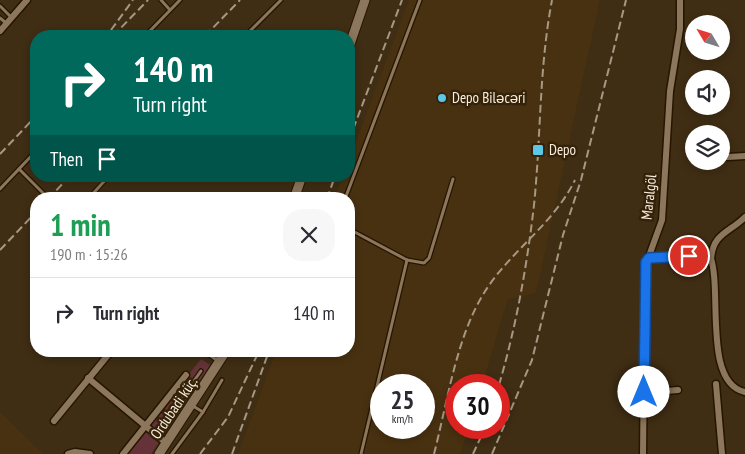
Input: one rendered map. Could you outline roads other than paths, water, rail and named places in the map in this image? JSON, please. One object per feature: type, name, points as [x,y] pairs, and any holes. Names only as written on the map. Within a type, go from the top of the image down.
[{"type":"main road","points":[[355,30],[365,0]]},
{"type":"main road","name":"Ordubadi küç.","points":[[159,454],[223,357]]},
{"type":"street","points":[[0,30],[27,0]]},
{"type":"street","name":"Maralgöl","points":[[643,454],[645,267],[662,220],[670,91],[680,29],[680,0]]},
{"type":"street","points":[[730,157],[745,156]]},
{"type":"street","points":[[745,217],[740,224],[721,234],[712,247],[711,259],[717,310],[716,349],[724,372],[731,384],[745,392]]},
{"type":"street","points":[[649,258],[703,255],[710,256],[711,259]]},
{"type":"street","points":[[54,421],[104,357]]},
{"type":"street","points":[[123,454],[186,375]]},
{"type":"street","points":[[88,378],[166,443]]},
{"type":"street","points":[[716,384],[722,454]]},
{"type":"street","points":[[644,392],[678,390]]},
{"type":"street","points":[[68,454],[76,452],[90,454]]},
{"type":"lane","points":[[161,0],[170,10]]},
{"type":"lane","points":[[151,30],[180,0]]},
{"type":"lane","points":[[251,30],[281,0]]},
{"type":"lane","points":[[355,172],[420,0]]},
{"type":"lane","points":[[0,6],[9,20]]},
{"type":"lane","points":[[0,18],[9,20]]},
{"type":"lane","points":[[0,189],[30,157]]},
{"type":"lane","points":[[19,169],[30,180]]},
{"type":"lane","points":[[355,232],[407,260],[424,263],[429,258],[453,179]]},
{"type":"lane","points":[[32,182],[42,192]]},
{"type":"lane","points":[[94,192],[104,182]]},
{"type":"lane","points":[[360,454],[407,260]]},
{"type":"lane","points":[[213,357],[220,362]]},
{"type":"lane","points":[[170,396],[176,400],[181,399],[201,371]]},
{"type":"lane","points":[[172,454],[203,412],[222,380]]},
{"type":"lane","points":[[192,405],[203,412]]},
{"type":"railway","points":[[111,30],[133,0]]},
{"type":"railway","points":[[119,30],[148,0]]},
{"type":"railway","points":[[211,30],[240,0]]},
{"type":"railway","points":[[355,124],[402,0]]},
{"type":"railway","points":[[502,374],[516,319],[531,228],[542,77],[552,0]]},
{"type":"railway","points":[[492,454],[532,360],[563,235],[581,180],[626,0]]},
{"type":"railway","points":[[0,154],[30,122]]},
{"type":"railway","points":[[434,454],[459,351],[474,311],[494,278],[555,211],[575,180]]},
{"type":"railway","points":[[55,192],[64,182]]},
{"type":"railway","points":[[329,192],[333,182]]},
{"type":"railway","points":[[0,250],[30,218]]},
{"type":"railway","points":[[200,454],[228,417],[256,357]]},
{"type":"railway","points":[[232,454],[267,357]]},
{"type":"railway","points":[[473,454],[480,439]]},
{"type":"place","name":"Depo Biləcəri","points":[[442,98]]},
{"type":"place","name":"Depo","points":[[538,150]]}]
